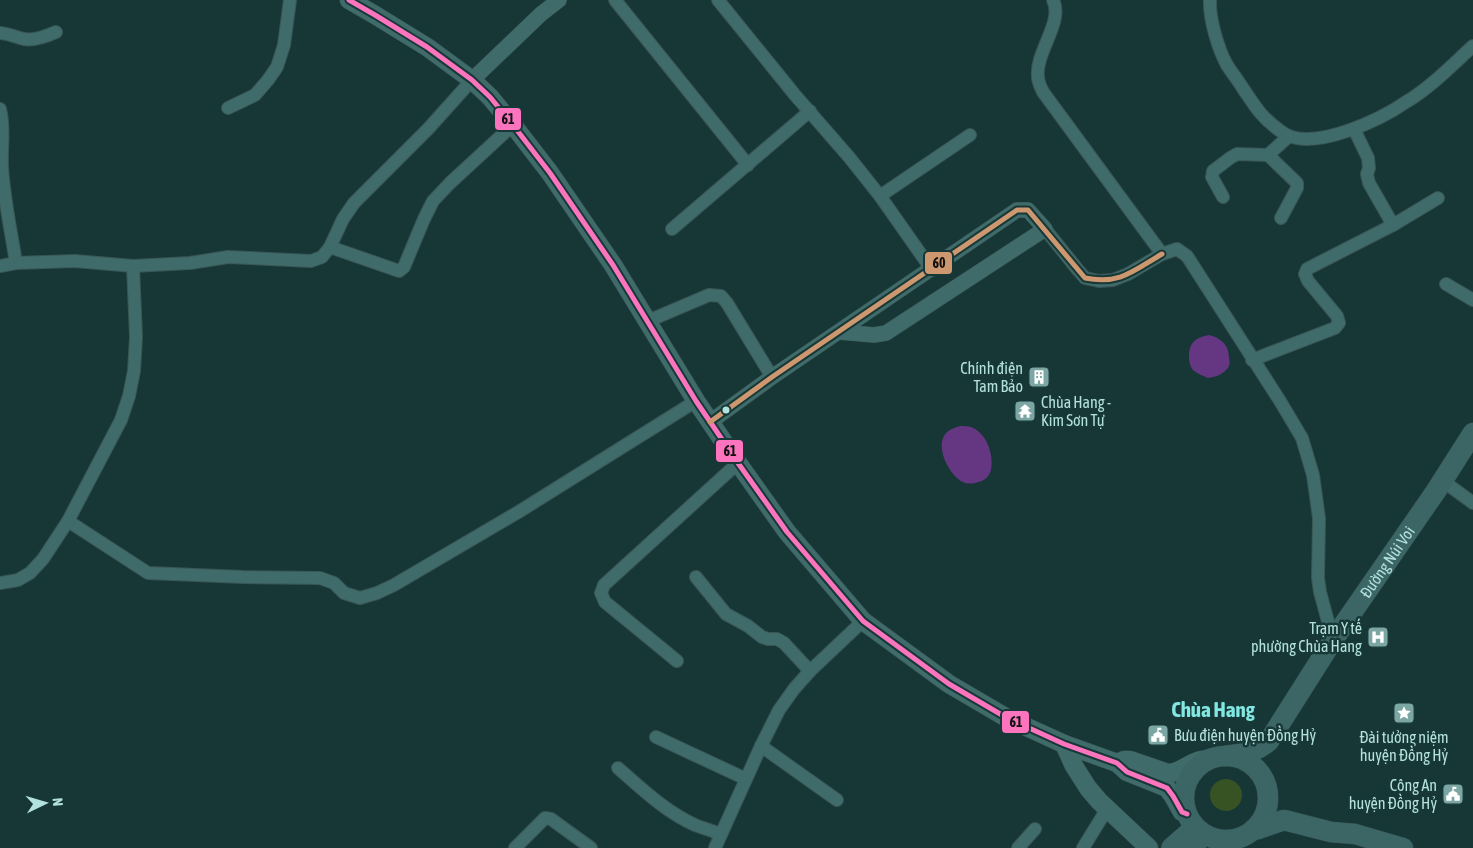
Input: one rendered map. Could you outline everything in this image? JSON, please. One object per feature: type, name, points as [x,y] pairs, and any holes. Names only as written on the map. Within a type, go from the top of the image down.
[{"type":"highway","points":[[1172,848],[1194,834]]},
{"type":"main road","points":[[349,0],[428,47],[472,80],[490,97],[550,174],[613,265],[696,401],[787,532],[863,621],[949,684],[1007,718],[1064,744],[1117,763],[1127,772],[1167,788],[1194,834],[1218,840],[1228,840],[1242,837],[1253,830],[1284,820],[1331,832],[1355,834],[1403,848]]},
{"type":"main road","name":"Đường Núi Voi","points":[[1263,779],[1269,742],[1333,640],[1473,433]]},
{"type":"main road","points":[[1117,763],[1130,760],[1172,773],[1196,761],[1250,753],[1269,742]]},
{"type":"main road","points":[[1064,744],[1074,766],[1088,788],[1107,809],[1149,848]]},
{"type":"main road","points":[[1194,834],[1184,800],[1186,785],[1198,766],[1218,757],[1234,757],[1247,761],[1287,808],[1334,821],[1355,834]]},
{"type":"main road","points":[[1238,848],[1260,822],[1267,806],[1268,793],[1263,779]]},
{"type":"street","points":[[228,108],[255,95],[277,67],[284,45],[290,0]]},
{"type":"street","points":[[0,266],[16,263],[75,261],[133,266],[190,263],[228,258],[311,261],[322,257],[330,247],[343,219],[354,203],[428,129],[472,80],[558,0]]},
{"type":"street","points":[[615,0],[748,165]]},
{"type":"street","points":[[718,0],[880,196],[932,270]]},
{"type":"street","points":[[1053,0],[1055,3],[1054,22],[1038,62],[1038,79],[1043,92],[1162,254]]},
{"type":"street","points":[[1210,0],[1209,12],[1226,64],[1260,114],[1288,136],[1306,139],[1321,138],[1354,129],[1406,102],[1473,46]]},
{"type":"street","points":[[0,33],[32,39],[56,32]]},
{"type":"street","points":[[0,109],[3,132],[2,165],[4,187],[16,263]]},
{"type":"street","points":[[672,229],[810,111]]},
{"type":"street","points":[[330,247],[392,270],[399,271],[404,268],[433,201],[513,125]]},
{"type":"street","points":[[1354,129],[1368,158],[1369,168],[1367,174],[1369,183],[1393,225]]},
{"type":"street","points":[[880,196],[970,135]]},
{"type":"street","points":[[1268,156],[1288,136]]},
{"type":"street","points":[[1222,197],[1212,177],[1213,171],[1237,154],[1268,156],[1297,183],[1297,188],[1280,218]]},
{"type":"street","points":[[1252,360],[1335,328],[1339,323],[1337,316],[1308,281],[1305,274],[1307,269],[1393,225],[1438,198]]},
{"type":"street","points":[[710,422],[772,377],[932,270],[1017,210],[1028,210],[1085,278],[1114,280],[1162,254],[1177,249],[1187,256],[1302,438],[1312,475],[1319,518],[1318,578],[1320,592],[1333,640]]},
{"type":"street","points":[[840,332],[874,335],[886,334],[1045,229]]},
{"type":"street","points":[[0,583],[18,580],[30,573],[43,559],[68,521],[120,420],[130,396],[134,371],[136,337],[133,266]]},
{"type":"street","points":[[1446,284],[1473,300]]},
{"type":"street","points":[[648,322],[709,294],[721,296],[772,377]]},
{"type":"street","points":[[68,521],[148,573],[320,578],[334,583],[344,593],[360,598],[394,585],[520,511],[696,401]]},
{"type":"street","points":[[677,661],[605,602],[601,593],[604,585],[738,463]]},
{"type":"street","points":[[1442,481],[1473,503]]},
{"type":"street","points":[[696,577],[726,614],[748,626],[762,637],[777,639],[784,643],[810,671]]},
{"type":"street","points":[[715,848],[779,710],[810,671],[863,621]]},
{"type":"street","points":[[656,738],[746,779]]},
{"type":"street","points":[[761,746],[837,800]]},
{"type":"street","points":[[618,768],[646,793],[672,812],[694,824],[721,834]]},
{"type":"street","points":[[1083,848],[1107,809]]},
{"type":"street","points":[[515,848],[545,818],[551,819],[591,848]]},
{"type":"street","points":[[1018,848],[1035,828]]},
{"type":"green space","points":[[1226,779],[1237,784],[1242,795],[1237,806],[1226,811],[1215,806],[1210,795],[1215,784]]},
{"type":"shaded area","points":[[1209,335],[1221,340],[1226,346],[1230,362],[1228,368],[1223,373],[1208,378],[1194,371],[1190,364],[1189,351],[1194,341]]},
{"type":"shaded area","points":[[960,426],[977,430],[988,445],[992,464],[989,474],[983,481],[966,483],[958,479],[949,468],[943,455],[942,441],[945,434],[953,428]]},
{"type":"transit line","name":"61","points":[[349,0],[427,47],[472,80],[490,97],[550,173],[613,265],[696,401],[787,532],[863,621],[949,684],[1007,718],[1064,744],[1117,763],[1127,772],[1167,788],[1182,812],[1187,814]]},
{"type":"transit line","name":"60","points":[[710,422],[772,377],[1017,210],[1028,210],[1085,278],[1097,280],[1117,278],[1134,271],[1162,254]]},
{"type":"place","name":"Chính điện Tam Bảo","points":[[1039,377]]},
{"type":"place","name":"Chùa Hang - Kim Sơn Tự","points":[[1025,411]]},
{"type":"place","name":"Trạm Y tế phường Chùa Hang","points":[[1378,637]]},
{"type":"place","name":"Đài tưởng niệm huyện Đồng Hỷ","points":[[1404,713]]},
{"type":"place","name":"Bưu điện huyện Đồng Hỷ","points":[[1158,735]]},
{"type":"place","name":"Công An huyện Đồng Hỷ","points":[[1453,794]]},
{"type":"district","name":"Chùa Hang","points":[[1213,710]]}]
